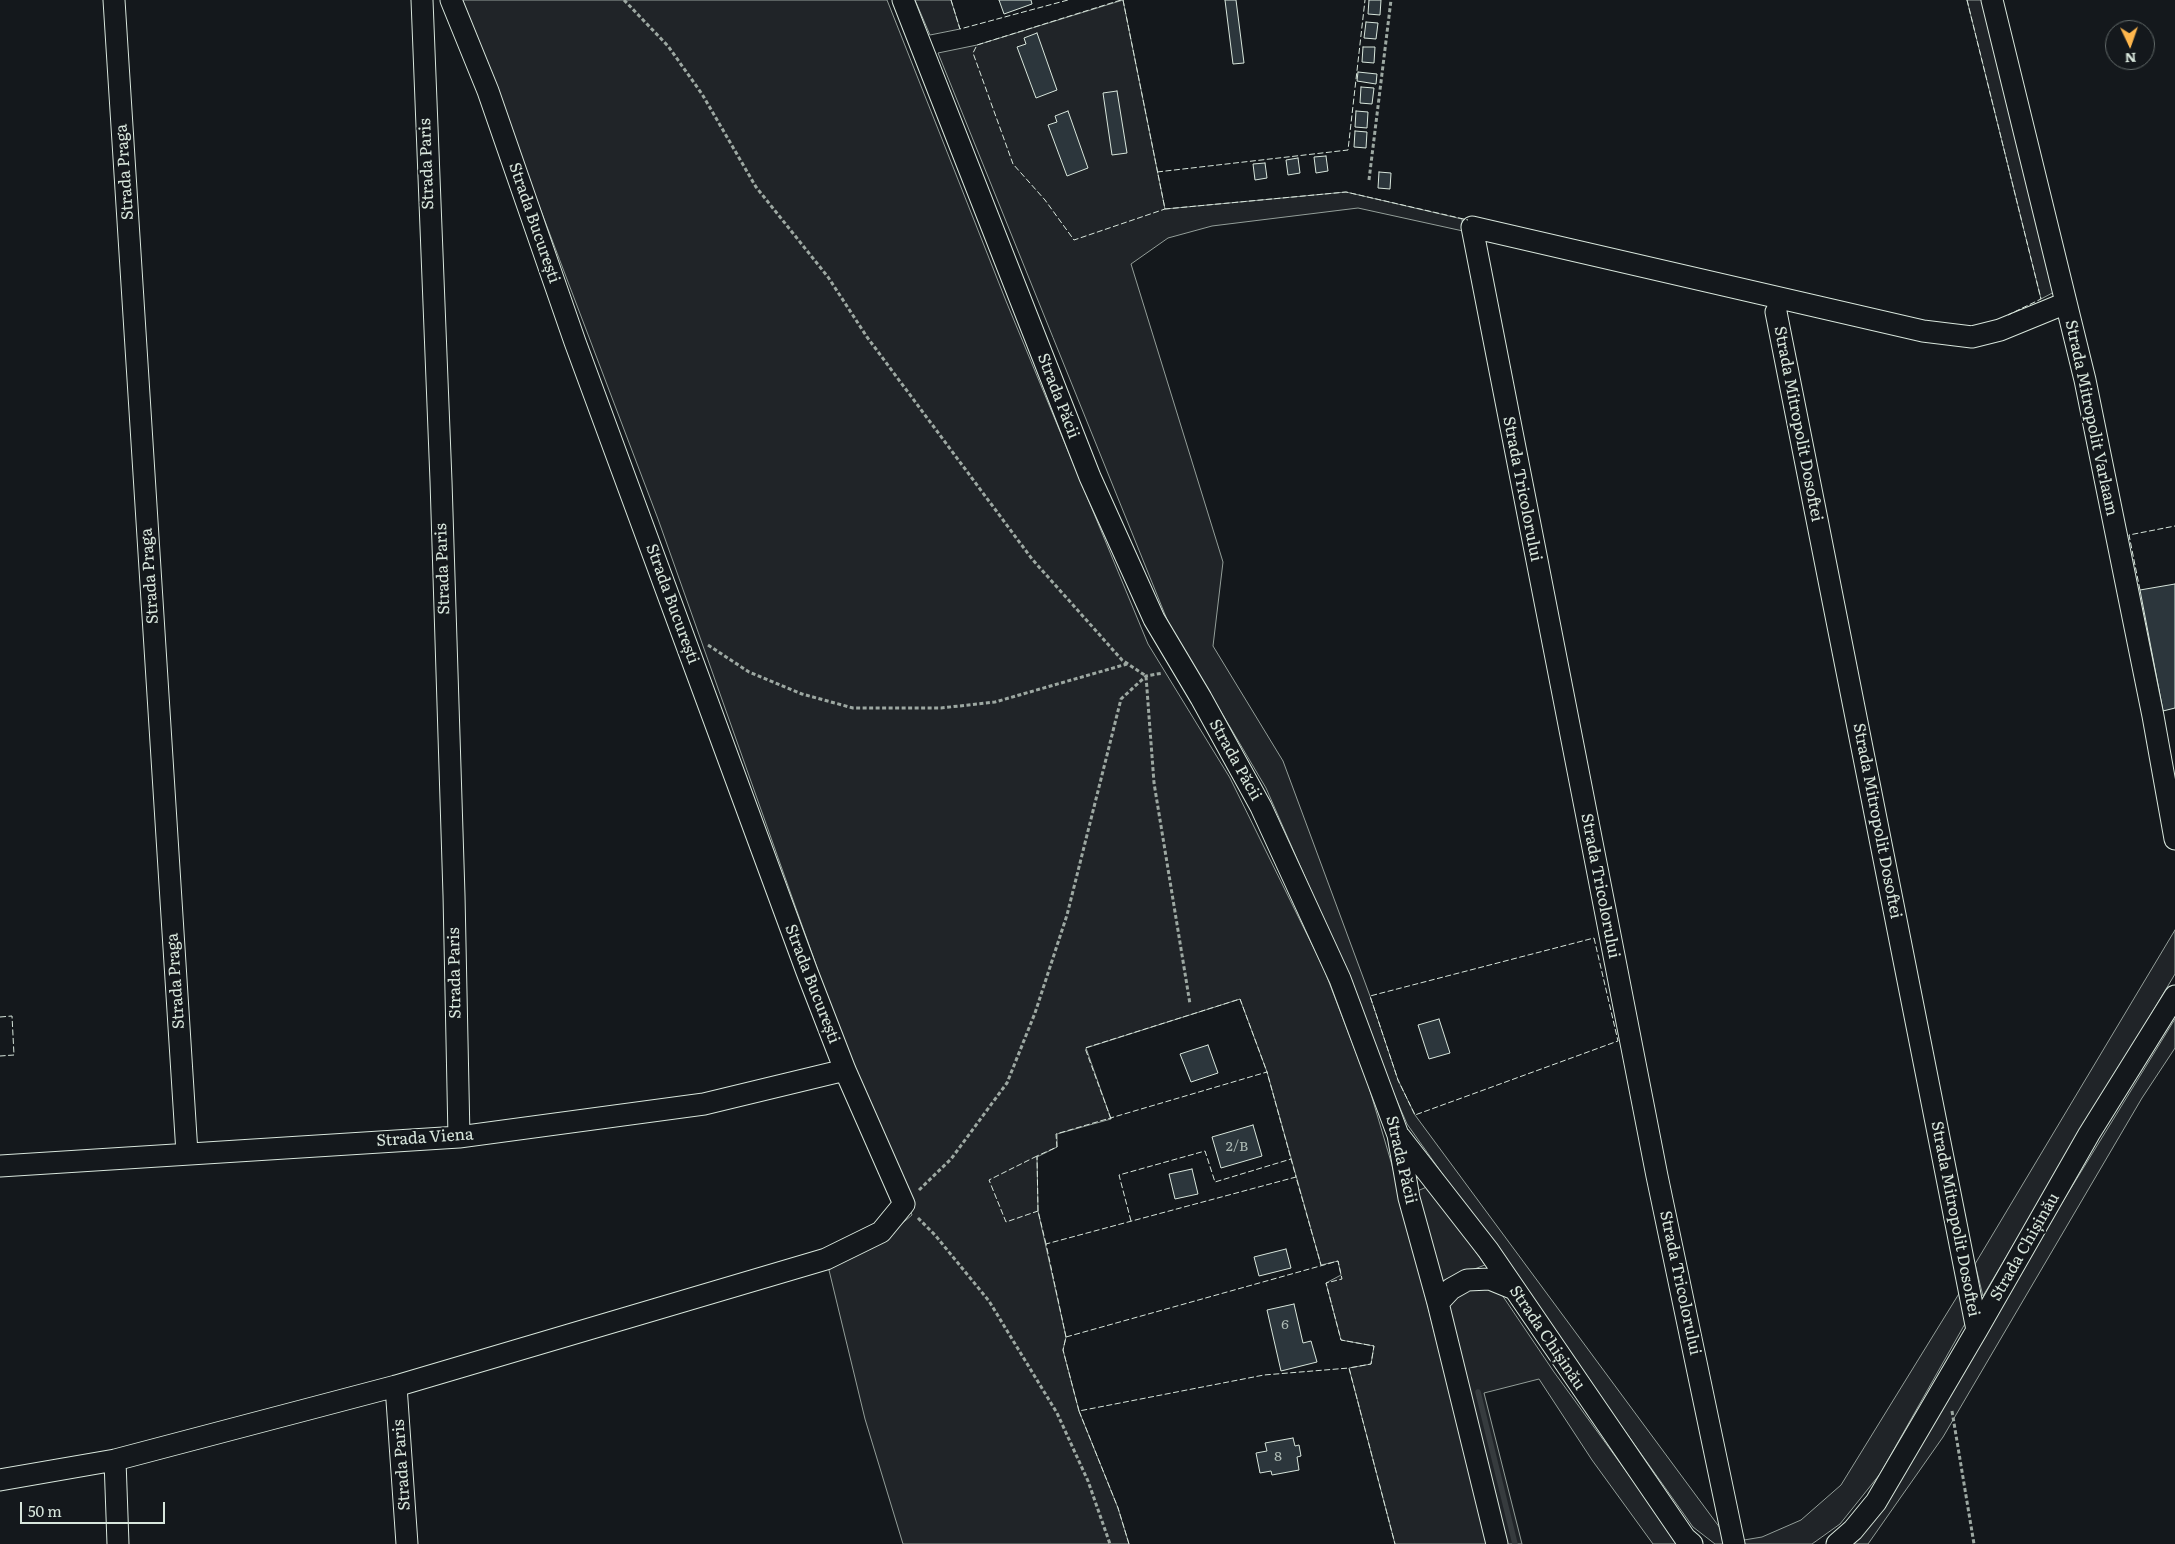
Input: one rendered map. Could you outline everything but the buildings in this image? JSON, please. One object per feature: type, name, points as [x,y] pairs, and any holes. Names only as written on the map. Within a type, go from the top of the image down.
[{"type":"street","name":"Strada Praga","points":[[114,0],[187,1153]]},
{"type":"street","name":"Strada Paris","points":[[422,0],[454,885],[459,1137]]},
{"type":"street","name":"Strada București","points":[[451,0],[488,91],[578,352],[845,1070],[904,1204]]},
{"type":"street","name":"Strada Păcii","points":[[903,0],[1090,477],[1154,620],[1261,807],[1305,899],[1340,979],[1398,1134],[1409,1198],[1438,1303],[1497,1544]]},
{"type":"street","name":"Strada Mitropolit Varlaam","points":[[1992,0],[2085,380],[2153,716],[2175,839]]},
{"type":"street","name":"Strada Tricolorului","points":[[1734,1544],[1655,1166],[1472,227],[1923,331],[1972,337],[2000,330],[2066,303]]},
{"type":"street","name":"Strada Mitropolit Dosoftei","points":[[1776,312],[1977,1330]]},
{"type":"street","name":"Strada Chișinău","points":[[1837,1544],[1853,1530],[1876,1502],[1948,1381],[2089,1134],[2175,996]]},
{"type":"street","name":"Strada Viena","points":[[0,1166],[459,1137],[704,1104],[845,1070]]},
{"type":"street","name":"Strada Chișinău","points":[[1398,1134],[1488,1250],[1512,1288],[1685,1538],[1692,1544]]},
{"type":"street","points":[[0,1480],[115,1460],[396,1386],[826,1259],[881,1232],[904,1204]]},
{"type":"street","points":[[1438,1303],[1451,1289],[1467,1280],[1490,1280],[1512,1288]]},
{"type":"street","name":"Strada Paris","points":[[396,1386],[407,1544]]},
{"type":"street","points":[[115,1460],[118,1544]]},
{"type":"path","points":[[624,0],[673,54],[702,94],[756,187],[828,277],[867,337],[1032,559],[1127,663],[1146,676]]},
{"type":"path","points":[[1369,180],[1391,0]]},
{"type":"path","points":[[707,644],[749,672],[802,694],[854,708],[941,708],[995,702],[1127,663]]},
{"type":"path","points":[[904,1204],[951,1159],[1007,1083],[1035,1012],[1067,915],[1121,699],[1146,676],[1183,669]]},
{"type":"path","points":[[1146,676],[1154,783],[1190,1004]]},
{"type":"path","points":[[936,1235],[989,1301],[1057,1413],[1088,1481],[1110,1544]]},
{"type":"path","points":[[1948,1381],[1974,1544]]},
{"type":"shaded area","points":[[461,0],[887,0],[1006,301],[1148,644],[1230,778],[1324,969],[1368,1084],[1392,1165],[1488,1544],[1395,1544],[1349,1368],[1371,1364],[1374,1346],[1341,1340],[1326,1283],[1341,1275],[1338,1261],[1321,1265],[1267,1072],[1240,999],[1086,1048],[1111,1119],[1057,1134],[1057,1147],[1037,1157],[1038,1211],[1066,1337],[1063,1350],[1079,1411],[1118,1508],[1129,1544],[903,1544],[865,1419],[828,1266],[880,1242],[912,1215],[837,1024],[658,519]]},
{"type":"shaded area","points":[[915,0],[951,0],[960,29],[930,35]]},
{"type":"shaded area","points":[[1123,0],[1165,209],[1346,192],[1462,219],[1463,231],[1358,208],[1212,226],[1168,238],[1131,264],[1223,562],[1213,646],[1283,761],[1370,996],[1398,1080],[1415,1115],[1723,1532],[1724,1544],[1715,1544],[1693,1527],[1407,1124],[1374,1048],[1344,966],[1266,788],[1168,622],[938,53],[977,45]]},
{"type":"shaded area","points":[[1967,0],[1986,0],[2056,291],[2041,299]]},
{"type":"shaded area","points":[[2175,930],[2175,974],[1983,1296],[1975,1264]]},
{"type":"shaded area","points":[[2175,1019],[2175,1048],[2142,1098],[1943,1437],[1868,1544],[1852,1544]]},
{"type":"shaded area","points":[[1429,1186],[1485,1265],[1440,1282],[1415,1192]]},
{"type":"shaded area","points":[[1467,1288],[1482,1288],[1500,1292],[1554,1372],[1679,1544],[1653,1544],[1592,1460],[1539,1379],[1484,1393],[1522,1544],[1506,1544],[1446,1312],[1454,1300]]},
{"type":"shaded area","points":[[1960,1292],[1966,1322],[1880,1474],[1840,1524],[1812,1544],[1745,1544],[1744,1540],[1762,1537],[1801,1520],[1841,1485]]},
{"type":"waterway","points":[[1478,1392],[1515,1544]]},
{"type":"fence","points":[[951,0],[960,29],[1068,0]]},
{"type":"fence","points":[[1121,0],[977,45],[973,53],[1013,164],[1045,200],[1074,240],[1165,209]]},
{"type":"fence","points":[[1123,0],[1165,209],[1346,192],[1468,220]]},
{"type":"fence","points":[[1157,172],[1348,150],[1365,0]]},
{"type":"fence","points":[[1967,0],[2041,299],[2008,315]]},
{"type":"fence","points":[[2140,590],[2129,535],[2175,526]]},
{"type":"fence","points":[[1594,938],[1618,1041],[1415,1115],[1398,1080],[1370,996],[1594,938]]},
{"type":"fence","points":[[1111,1119],[1085,1048],[1240,999],[1267,1072]]},
{"type":"fence","points":[[0,1017],[12,1016],[14,1055],[0,1056]]},
{"type":"fence","points":[[1046,1244],[1038,1211],[1037,1156],[1057,1147],[1056,1134],[1267,1072],[1296,1177]]},
{"type":"fence","points":[[1131,1221],[1119,1175],[1205,1151],[1215,1182],[1291,1159]]},
{"type":"fence","points":[[1037,1156],[989,1180],[1006,1222],[1038,1211]]},
{"type":"fence","points":[[1066,1337],[1046,1244],[1296,1177],[1321,1265]]},
{"type":"fence","points":[[1079,1411],[1063,1350],[1066,1337],[1338,1261],[1342,1279],[1326,1283],[1341,1340],[1374,1346],[1371,1364],[1349,1368]]},
{"type":"fence","points":[[1129,1544],[1118,1508],[1079,1411],[1264,1375],[1349,1368],[1395,1544]]}]
